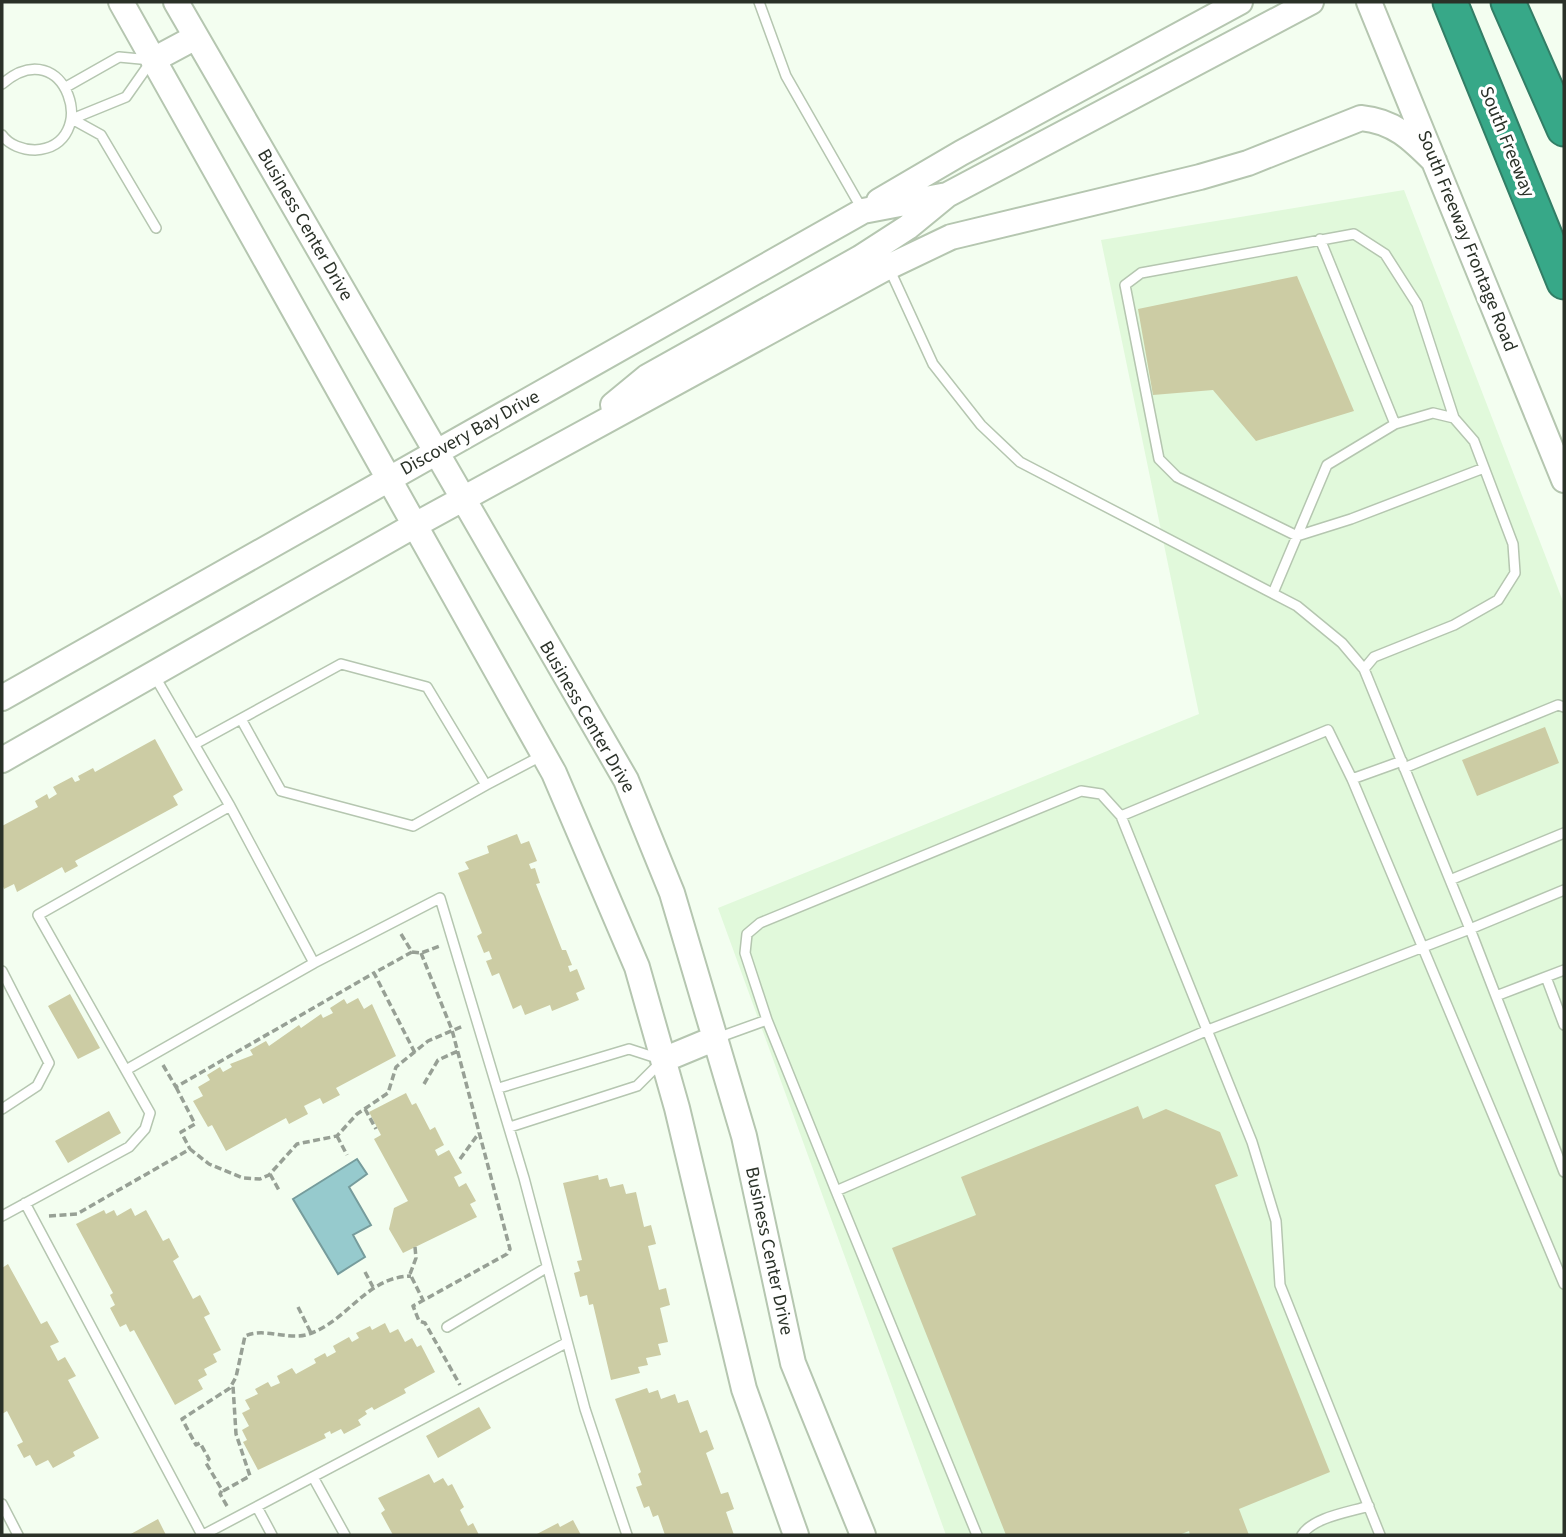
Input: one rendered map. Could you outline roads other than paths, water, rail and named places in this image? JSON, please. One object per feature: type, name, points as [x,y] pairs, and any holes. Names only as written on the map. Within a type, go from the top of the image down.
[{"type":"highway","name":"South Freeway","points":[[1450,2],[1564,282]]},
{"type":"highway","points":[[1508,2],[1564,129]]},
{"type":"street","points":[[121,2],[543,755],[597,869],[637,967],[663,1060],[744,1389],[796,1535]]},
{"type":"street","name":"Business Center Drive","points":[[176,2],[626,780],[672,893],[716,1038],[744,1136],[793,1363],[863,1535]]},
{"type":"street","points":[[863,211],[973,146],[1240,2]]},
{"type":"street","points":[[539,459],[647,376],[859,258],[908,227],[947,195],[1311,2]]},
{"type":"street","name":"South Freeway Frontage Road","points":[[1370,2],[1564,480]]},
{"type":"street","points":[[153,60],[196,37]]},
{"type":"street","points":[[2,760],[415,525],[888,267],[951,237],[1200,177],[1248,163],[1361,118],[1380,120],[1408,135],[1434,161]]},
{"type":"street","name":"Discovery Bay Drive","points":[[2,698],[863,211],[947,195]]},
{"type":"street","points":[[663,1060],[716,1038]]},
{"type":"lane","points":[[759,2],[786,76],[863,211]]},
{"type":"lane","points":[[66,87],[119,57],[153,60]]},
{"type":"lane","points":[[72,119],[126,97],[153,60]]},
{"type":"lane","points":[[2,84],[13,74],[27,69],[42,70],[56,76],[66,87],[72,102],[72,119],[65,134],[52,145],[37,150],[20,148],[2,135]]},
{"type":"lane","points":[[72,119],[101,135],[156,228]]},
{"type":"lane","points":[[1364,669],[1374,656],[1454,625],[1498,600],[1515,573],[1513,544],[1474,440],[1454,418],[1417,304],[1385,254],[1354,234],[1141,273],[1125,285],[1160,459],[1177,477],[1297,536],[1484,468]]},
{"type":"lane","points":[[1320,239],[1395,424]]},
{"type":"lane","points":[[888,267],[933,364],[981,425],[1020,462],[1297,606],[1342,643],[1364,669],[1470,929],[1564,1172]]},
{"type":"lane","points":[[1273,593],[1327,465],[1395,424],[1433,413],[1454,418]]},
{"type":"lane","points":[[195,744],[341,664],[427,687],[486,785]]},
{"type":"lane","points":[[154,674],[230,806],[314,963]]},
{"type":"lane","points":[[1352,779],[1403,765],[1558,705],[1564,707]]},
{"type":"lane","points":[[240,719],[281,791],[413,826],[543,755]]},
{"type":"lane","points":[[1121,816],[1328,730],[1352,779],[1564,1284]]},
{"type":"lane","points":[[977,1535],[932,1417],[767,1020],[745,953],[747,934],[760,923],[1081,791],[1101,794],[1121,816],[1208,1030],[1252,1142],[1276,1221],[1280,1285],[1380,1535]]},
{"type":"lane","points":[[2,1216],[129,1147],[145,1129],[150,1113],[38,915],[230,806]]},
{"type":"lane","points":[[1450,880],[1564,835]]},
{"type":"lane","points":[[836,1191],[1208,1030],[1423,948],[1564,890]]},
{"type":"lane","points":[[126,1070],[314,963],[440,898],[499,1088],[566,1343],[627,1535]]},
{"type":"lane","points":[[1496,996],[1564,970]]},
{"type":"lane","points":[[2,971],[48,1063],[37,1086],[2,1109]]},
{"type":"lane","points":[[1546,977],[1564,1024]]},
{"type":"lane","points":[[716,1038],[767,1020]]},
{"type":"lane","points":[[499,1088],[629,1049],[663,1060],[637,1086],[510,1127]]},
{"type":"lane","points":[[26,1203],[203,1535],[566,1343]]},
{"type":"lane","points":[[447,1327],[546,1268]]},
{"type":"lane","points":[[313,1477],[345,1535]]},
{"type":"lane","points":[[2,1504],[18,1535]]},
{"type":"lane","points":[[1302,1535],[1305,1529],[1323,1520],[1369,1506]]},
{"type":"lane","points":[[257,1507],[272,1535]]},
{"type":"water","points":[[357,1159],[367,1174],[349,1187],[371,1225],[353,1235],[365,1257],[338,1274],[293,1199]]}]
